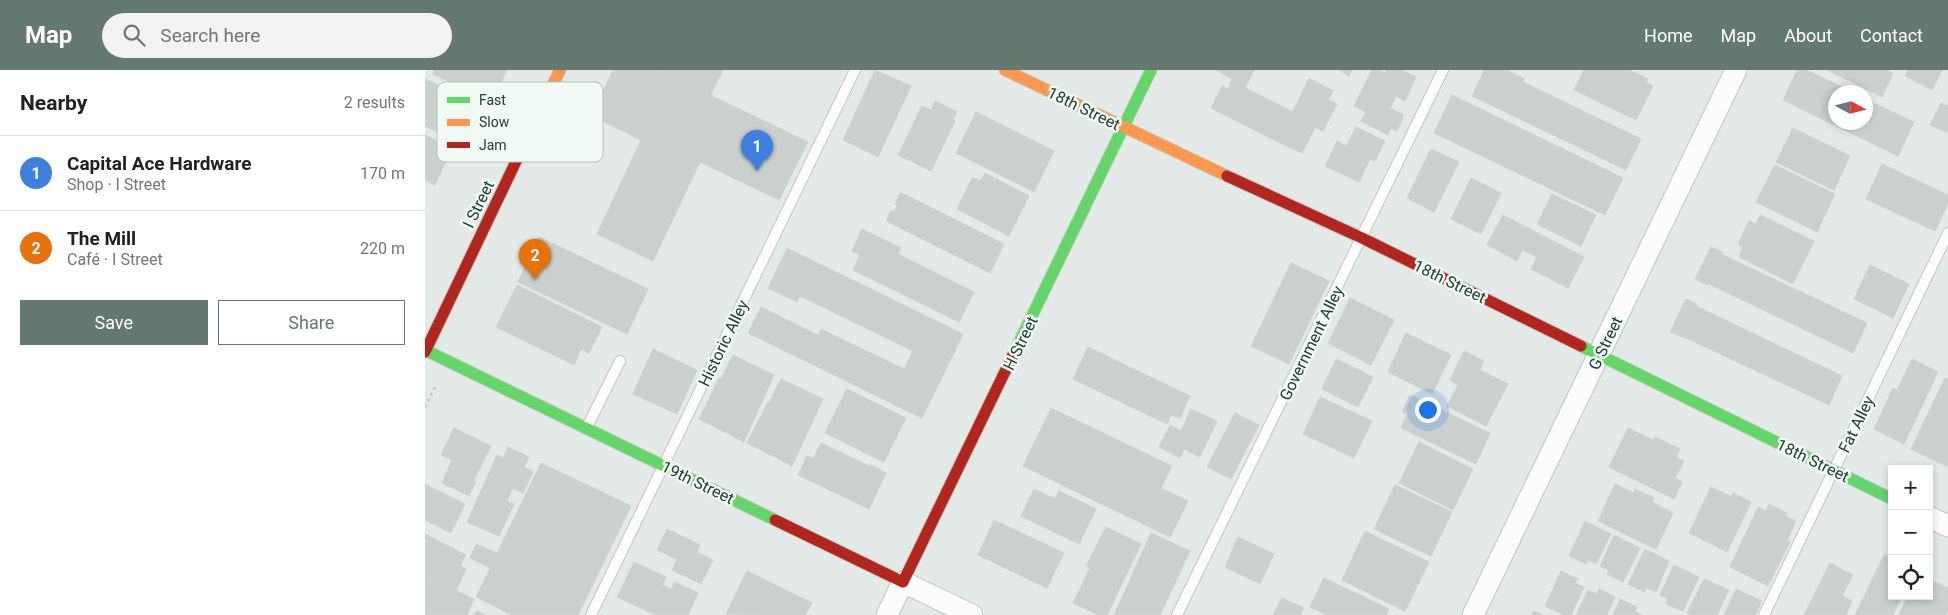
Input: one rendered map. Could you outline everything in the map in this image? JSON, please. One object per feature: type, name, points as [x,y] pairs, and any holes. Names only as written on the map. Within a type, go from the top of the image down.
[{"type":"street","name":"I Street","points":[[554,82],[560,70]]},
{"type":"street","name":"18th Street","points":[[1005,70],[1124,128],[1362,238],[1888,497]]},
{"type":"street","name":"H Street","points":[[887,615],[1151,70]]},
{"type":"street","name":"G Street","points":[[1473,615],[1736,70]]},
{"type":"street","name":"I Street","points":[[425,351],[516,162]]},
{"type":"street","name":"19th Street","points":[[425,351],[972,615]]},
{"type":"street","points":[[1933,519],[1948,526]]},
{"type":"lane","name":"Historic Alley","points":[[591,615],[855,70]]},
{"type":"lane","name":"Government Alley","points":[[1177,615],[1443,70]]},
{"type":"lane","name":"Fat Alley","points":[[1764,615],[1948,233]]},
{"type":"lane","points":[[586,428],[620,360]]},
{"type":"building","points":[[435,70],[507,70],[501,82],[450,82],[433,74]]},
{"type":"building","points":[[613,70],[658,70],[808,142],[779,200],[700,162],[653,261],[597,234],[641,140],[603,121],[603,92]]},
{"type":"building","points":[[658,70],[723,70],[710,96]]},
{"type":"building","points":[[875,70],[911,86],[878,157],[843,140]]},
{"type":"building","points":[[1216,70],[1254,70],[1245,88],[1293,112],[1278,142],[1211,108],[1222,86],[1228,89],[1232,79]]},
{"type":"building","points":[[1339,70],[1352,70],[1349,76]]},
{"type":"building","points":[[1372,70],[1386,73],[1387,70],[1402,70],[1416,77],[1405,101],[1396,96],[1390,108],[1404,115],[1397,131],[1391,128],[1388,135],[1361,121],[1366,112],[1354,106]]},
{"type":"building","points":[[1484,70],[1507,70],[1525,79],[1523,82],[1641,139],[1626,170],[1472,96]]},
{"type":"building","points":[[1584,70],[1629,70],[1648,79],[1646,83],[1653,86],[1636,120],[1574,90]]},
{"type":"building","points":[[1797,70],[1806,70],[1838,85],[1828,85],[1828,122],[1783,100]]},
{"type":"building","points":[[1827,70],[1887,70],[1893,73],[1882,97],[1873,93],[1873,85],[1858,85]]},
{"type":"building","points":[[1908,70],[1942,70],[1932,90],[1905,76]]},
{"type":"building","points":[[1309,78],[1333,91],[1328,100],[1337,104],[1323,131],[1315,127],[1302,153],[1278,142]]},
{"type":"building","points":[[425,79],[437,85],[437,132],[425,126]]},
{"type":"building","points":[[1452,95],[1623,178],[1605,215],[1434,133]]},
{"type":"building","points":[[935,101],[957,112],[953,119],[955,121],[931,171],[898,155],[922,106],[931,110]]},
{"type":"building","points":[[1873,103],[1914,122],[1898,156],[1845,130],[1873,130]]},
{"type":"building","points":[[1941,103],[1948,106],[1948,133],[1930,125]]},
{"type":"building","points":[[976,112],[1054,151],[1034,192],[956,153]]},
{"type":"building","points":[[1356,127],[1385,141],[1375,161],[1370,159],[1359,182],[1325,166],[1337,141],[1346,146]]},
{"type":"building","points":[[1793,128],[1850,156],[1834,190],[1776,162]]},
{"type":"building","points":[[425,135],[437,141],[437,162],[446,162],[435,185],[425,180]]},
{"type":"building","points":[[1431,149],[1459,162],[1434,212],[1407,198]]},
{"type":"building","points":[[1882,164],[1948,195],[1948,203],[1935,231],[1866,199]]},
{"type":"building","points":[[1775,165],[1835,194],[1817,232],[1756,202]]},
{"type":"building","points":[[985,173],[1029,196],[1009,236],[957,209],[972,178],[981,180]]},
{"type":"building","points":[[1471,178],[1501,193],[1481,234],[1451,219]]},
{"type":"building","points":[[900,193],[1004,244],[990,273],[888,222],[887,219],[891,210],[894,212],[897,206],[895,204]]},
{"type":"building","points":[[1552,194],[1596,215],[1581,246],[1537,224]]},
{"type":"building","points":[[1503,215],[1584,257],[1568,288],[1531,269],[1537,257],[1522,250],[1517,261],[1487,245]]},
{"type":"building","points":[[1760,215],[1814,241],[1793,284],[1739,257],[1743,247],[1738,244],[1749,221],[1756,224]]},
{"type":"building","points":[[862,229],[901,248],[898,254],[974,292],[959,322],[853,270],[860,255],[852,251]]},
{"type":"building","points":[[539,237],[648,289],[627,334],[518,282]]},
{"type":"building","points":[[1711,247],[1722,252],[1721,254],[1867,323],[1853,353],[1695,279]]},
{"type":"building","points":[[787,248],[963,334],[922,418],[748,333],[761,307],[818,335],[821,329],[904,369],[913,351],[800,296],[797,302],[768,288]]},
{"type":"building","points":[[1291,263],[1329,281],[1289,364],[1251,346]]},
{"type":"building","points":[[1870,265],[1909,284],[1893,318],[1854,299]]},
{"type":"building","points":[[517,285],[602,327],[589,353],[581,349],[574,365],[496,327]]},
{"type":"building","points":[[1350,298],[1394,320],[1371,365],[1328,343]]},
{"type":"building","points":[[1686,299],[1697,304],[1696,306],[1842,376],[1829,405],[1670,332]]},
{"type":"building","points":[[1406,333],[1451,355],[1432,394],[1388,372]]},
{"type":"building","points":[[1088,347],[1190,396],[1180,418],[1171,415],[1167,424],[1073,379]]},
{"type":"building","points":[[653,349],[697,370],[677,414],[633,394]]},
{"type":"building","points":[[1464,351],[1484,361],[1480,370],[1508,384],[1486,426],[1447,406],[1458,385],[1450,380]]},
{"type":"building","points":[[733,355],[774,375],[744,442],[699,419],[719,378],[721,379]]},
{"type":"building","points":[[1336,359],[1373,377],[1358,407],[1322,389]]},
{"type":"building","points":[[1912,359],[1938,372],[1904,444],[1874,429],[1893,388],[1897,390]]},
{"type":"building","points":[[1945,378],[1948,379],[1948,467],[1911,449]]},
{"type":"building","points":[[781,379],[823,399],[792,466],[747,443]]},
{"type":"building","points":[[847,389],[906,418],[884,462],[825,433]]},
{"type":"building","points":[[1410,395],[1490,433],[1476,464],[1401,428],[1407,414],[1402,412]]},
{"type":"building","points":[[1320,397],[1372,421],[1354,458],[1303,434]]},
{"type":"building","points":[[1051,408],[1172,466],[1161,488],[1188,501],[1170,537],[1023,466]]},
{"type":"building","points":[[1191,409],[1217,421],[1200,457],[1184,449],[1180,458],[1159,447],[1170,425],[1181,431]]},
{"type":"building","points":[[1235,413],[1259,425],[1231,479],[1207,467]]},
{"type":"building","points":[[454,428],[491,446],[474,480],[476,481],[469,496],[442,483],[452,460],[441,455]]},
{"type":"building","points":[[1628,428],[1653,440],[1655,437],[1680,449],[1676,457],[1684,461],[1675,478],[1682,482],[1674,499],[1609,467]]},
{"type":"building","points":[[1419,442],[1473,469],[1453,510],[1399,483]]},
{"type":"building","points":[[821,443],[886,473],[869,509],[798,475],[807,456],[813,459]]},
{"type":"building","points":[[508,447],[529,457],[524,467],[533,472],[523,493],[513,488],[507,501],[514,504],[499,536],[467,522],[497,455],[503,458]]},
{"type":"building","points":[[541,463],[631,506],[578,615],[512,615],[476,597]]},
{"type":"building","points":[[425,484],[465,504],[451,533],[425,520]]},
{"type":"building","points":[[1615,484],[1634,493],[1635,489],[1654,498],[1652,502],[1673,513],[1656,549],[1598,521]]},
{"type":"building","points":[[1395,485],[1452,512],[1431,556],[1374,529]]},
{"type":"building","points":[[1711,487],[1732,497],[1733,493],[1751,502],[1727,552],[1689,533]]},
{"type":"building","points":[[1034,489],[1055,499],[1059,491],[1096,509],[1079,544],[1021,516]]},
{"type":"building","points":[[1769,504],[1787,513],[1785,516],[1796,521],[1787,540],[1790,542],[1768,586],[1730,567],[1758,507],[1766,511]]},
{"type":"building","points":[[994,520],[1064,553],[1047,588],[978,555]]},
{"type":"building","points":[[1585,521],[1611,534],[1596,564],[1588,560],[1586,564],[1569,556]]},
{"type":"building","points":[[1106,527],[1141,544],[1107,615],[1098,615],[1073,603],[1090,568],[1086,566]]},
{"type":"building","points":[[667,529],[700,545],[697,552],[713,560],[701,584],[672,570],[677,559],[657,550]]},
{"type":"building","points":[[1365,531],[1429,562],[1405,611],[1342,580]]},
{"type":"building","points":[[1151,533],[1190,551],[1160,615],[1114,615]]},
{"type":"building","points":[[425,534],[466,555],[460,566],[466,569],[456,591],[425,576]]},
{"type":"building","points":[[1614,535],[1640,548],[1623,582],[1607,574],[1609,570],[1600,566]]},
{"type":"building","points":[[1238,537],[1274,554],[1260,584],[1225,567]]},
{"type":"building","points":[[476,544],[497,553],[490,568],[470,558]]},
{"type":"building","points":[[1645,549],[1669,561],[1656,592],[1647,588],[1644,592],[1628,584]]},
{"type":"building","points":[[1884,555],[1888,556],[1888,600],[1900,600],[1893,615],[1855,615]]},
{"type":"building","points":[[634,562],[666,577],[662,585],[671,589],[675,582],[698,593],[688,615],[656,615],[617,597]]},
{"type":"building","points":[[1830,563],[1853,575],[1842,596],[1852,601],[1846,615],[1804,615]]},
{"type":"building","points":[[1674,565],[1699,577],[1683,611],[1666,604],[1668,599],[1660,595]]},
{"type":"building","points":[[747,571],[812,603],[805,615],[726,614]]},
{"type":"building","points":[[1561,571],[1578,579],[1575,583],[1584,587],[1571,615],[1564,615],[1545,606]]},
{"type":"building","points":[[425,576],[474,599],[467,615],[425,615]]},
{"type":"building","points":[[1324,578],[1389,609],[1386,615],[1327,615],[1310,607]]},
{"type":"building","points":[[1704,579],[1729,590],[1717,615],[1691,615],[1687,613]]},
{"type":"building","points":[[1933,581],[1948,588],[1948,610],[1946,615],[1899,615],[1906,600],[1933,600]]},
{"type":"building","points":[[1599,589],[1615,597],[1607,615],[1576,615],[1588,590],[1597,594]]},
{"type":"building","points":[[1736,589],[1762,601],[1755,615],[1724,615]]},
{"type":"building","points":[[1282,598],[1304,608],[1301,614],[1303,615],[1273,615]]},
{"type":"building","points":[[1620,599],[1637,607],[1635,611],[1642,615],[1613,615]]},
{"type":"building","points":[[477,611],[486,615],[474,615]]},
{"type":"building","points":[[1534,611],[1543,615],[1532,615]]},
{"type":"traffic: fast","points":[[1013,355],[1151,70]]},
{"type":"traffic: fast","points":[[1581,346],[1888,497]]},
{"type":"traffic: fast","points":[[425,350],[775,520]]},
{"type":"traffic: slow","points":[[554,82],[560,70]]},
{"type":"traffic: slow","points":[[1005,70],[1227,176]]},
{"type":"traffic: jam","points":[[425,352],[516,162]]},
{"type":"traffic: jam","points":[[1227,176],[1362,238],[1581,346]]},
{"type":"traffic: jam","points":[[775,520],[903,582],[1013,355]]},
{"type":"place","name":"Capital Ace Hardware","points":[[757,171]]},
{"type":"place","name":"The Mill","points":[[535,280]]}]
